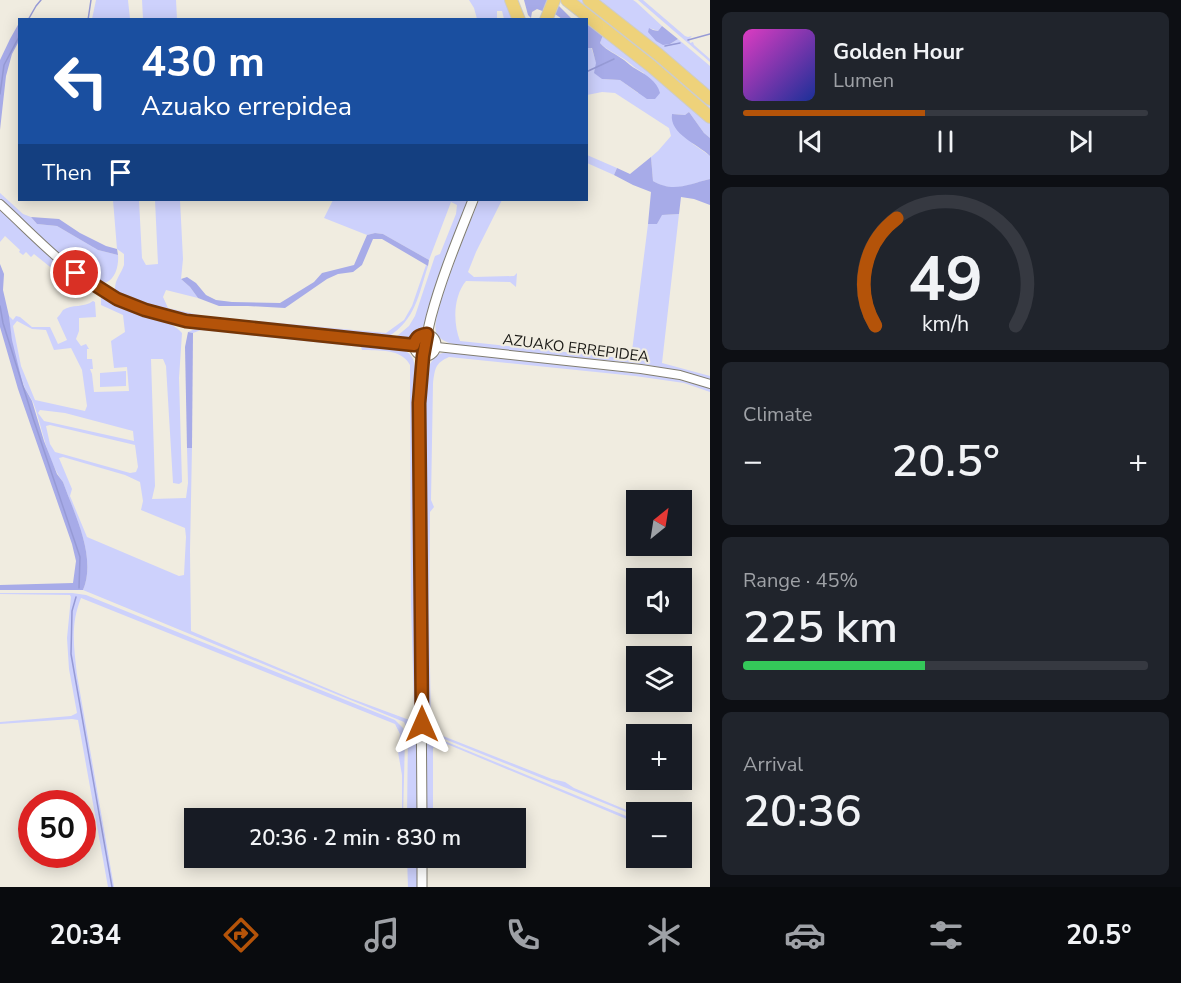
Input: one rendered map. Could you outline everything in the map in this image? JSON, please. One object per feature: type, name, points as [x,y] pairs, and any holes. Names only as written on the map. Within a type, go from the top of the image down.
[{"type":"highway","points":[[511,0],[518,18]]},
{"type":"highway","points":[[567,0],[651,66],[710,117]]},
{"type":"highway","points":[[589,0],[710,99]]},
{"type":"main road","points":[[422,808],[419,403],[427,334],[439,292],[473,201]]},
{"type":"main road","points":[[427,334],[434,338],[437,346],[432,354],[423,356],[418,354],[414,345],[416,339],[427,334]]},
{"type":"main road","points":[[422,868],[422,887]]},
{"type":"street","points":[[0,204],[76,273],[117,299],[145,310],[163,316],[207,324],[414,345]]},
{"type":"street","name":"AZUAKO ERREPIDEA","points":[[437,346],[650,370],[680,375],[710,384]]},
{"type":"shaded area","points":[[96,0],[128,0],[130,18],[92,18]]},
{"type":"shaded area","points":[[142,0],[176,0],[177,18],[143,18]]},
{"type":"shaded area","points":[[469,0],[506,0],[514,18],[504,18],[502,11],[497,11],[497,18],[477,18]]},
{"type":"shaded area","points":[[524,0],[551,0],[571,18],[561,18],[546,9],[545,12],[537,9],[532,12],[531,18]]},
{"type":"shaded area","points":[[574,0],[582,0],[599,13],[710,105],[710,112]]},
{"type":"shaded area","points":[[599,0],[633,0],[636,2],[662,26],[658,31],[649,28],[670,44],[678,39],[710,66],[710,91],[634,27]]},
{"type":"shaded area","points":[[638,0],[643,0],[685,36],[692,36],[689,39],[690,43],[693,42],[710,59],[710,62]]},
{"type":"shaded area","points":[[588,24],[603,35],[600,43],[603,46],[647,76],[654,82],[660,93],[655,99],[647,99],[620,80],[602,79],[594,73],[596,63],[592,48],[588,48]]},
{"type":"shaded area","points":[[18,25],[18,43],[12,54],[6,76],[0,130],[0,60]]},
{"type":"shaded area","points":[[662,26],[678,39],[663,45],[656,41],[648,32],[649,28],[658,31]]},
{"type":"shaded area","points":[[603,35],[710,124],[710,138],[689,112],[685,115],[673,114],[693,144],[710,156],[710,179],[675,187],[668,187],[653,181],[651,157],[671,136],[669,128],[615,93],[602,92],[588,95],[588,48],[591,47],[602,79],[620,80],[638,93],[644,73],[600,43]]},
{"type":"shaded area","points":[[689,112],[710,138],[710,156],[685,138],[672,121],[672,114],[685,115]]},
{"type":"shaded area","points":[[588,155],[617,168],[614,175],[588,163]]},
{"type":"shaded area","points":[[651,157],[653,181],[660,185],[674,187],[710,179],[710,205],[681,197],[679,214],[662,215],[657,224],[648,224],[651,192],[614,175],[617,168],[630,174]]},
{"type":"shaded area","points":[[0,193],[37,224],[57,226],[98,250],[118,255],[117,269],[113,277],[105,283],[92,280],[50,246],[0,199]]},
{"type":"shaded area","points":[[113,201],[139,201],[142,258],[146,265],[158,264],[155,201],[180,201],[183,259],[181,279],[198,298],[166,290],[163,297],[168,308],[203,316],[386,333],[404,320],[412,306],[426,265],[428,266],[410,315],[405,323],[388,337],[216,321],[169,314],[129,299],[115,289],[124,265],[124,254],[117,249]]},
{"type":"shaded area","points":[[332,201],[468,201],[436,283],[427,318],[420,331],[414,335],[397,339],[397,336],[409,326],[415,316],[435,256],[440,254],[456,214],[457,205],[451,202],[429,260],[383,234],[367,235],[324,218]]},
{"type":"shaded area","points":[[479,201],[502,201],[468,272],[474,277],[514,276],[517,273],[516,287],[510,282],[466,281],[459,295],[456,310],[456,326],[460,341],[631,359],[648,224],[657,224],[661,215],[679,214],[662,363],[710,376],[710,380],[681,371],[652,366],[464,346],[441,339],[436,332],[436,323],[452,268]]},
{"type":"shaded area","points":[[0,210],[77,279],[79,290],[34,254],[31,257],[26,252],[23,255],[5,236],[0,242]]},
{"type":"shaded area","points":[[31,217],[59,219],[80,233],[117,249],[118,255],[98,250],[57,226],[37,224]]},
{"type":"shaded area","points":[[383,234],[429,260],[428,266],[382,239],[373,239],[362,265],[353,272],[338,274],[327,279],[285,308],[219,306],[198,298],[181,279],[187,277],[196,283],[206,295],[216,300],[280,303],[314,282],[322,273],[354,265],[367,235]]},
{"type":"shaded area","points":[[0,264],[4,274],[3,290],[12,340],[23,385],[32,401],[44,441],[78,521],[86,550],[87,577],[83,590],[0,590],[0,585],[73,583],[76,561],[18,389],[0,327]]},
{"type":"shaded area","points":[[101,297],[128,310],[171,324],[182,333],[179,378],[182,482],[173,483],[166,366],[163,359],[151,359],[155,486],[152,499],[186,498],[187,448],[192,448],[191,631],[350,698],[412,721],[414,705],[411,604],[410,365],[395,353],[362,350],[361,347],[201,330],[188,332],[200,327],[399,347],[412,356],[415,371],[418,808],[407,808],[408,731],[404,722],[83,590],[87,577],[86,550],[63,482],[49,453],[33,402],[21,378],[9,316],[13,320],[16,316],[20,317],[32,327],[50,327],[58,344],[67,340],[57,318],[63,310],[95,302],[96,317],[79,318],[79,331],[76,339],[81,346],[86,344],[89,349],[87,349],[87,359],[92,359],[93,369],[90,369],[94,392],[129,391],[127,367],[114,368],[111,341],[125,332],[123,315],[101,305]],"holes":[[[17,321],[32,329],[46,330],[54,350],[71,348],[82,370],[87,406],[85,411],[35,400],[21,366],[13,326]],[[40,410],[65,413],[133,431],[134,441],[44,421],[38,413]],[[50,425],[135,445],[138,467],[136,472],[130,473],[55,452],[50,444],[46,426]],[[63,457],[125,475],[140,482],[143,501],[141,510],[185,528],[184,575],[179,576],[87,537],[70,496],[72,489],[59,458]]]},
{"type":"shaded area","points":[[188,332],[193,333],[192,448],[187,448],[185,347]]},
{"type":"shaded area","points":[[447,352],[668,377],[710,388],[710,392],[684,383],[635,376],[449,357],[438,364],[434,374],[431,500],[434,507],[430,512],[429,608],[431,726],[438,734],[565,782],[626,810],[626,812],[442,738],[442,740],[626,816],[626,819],[442,742],[433,748],[433,808],[427,808],[425,396],[430,364],[439,354]]},
{"type":"shaded area","points":[[126,371],[126,386],[100,387],[100,373]]},
{"type":"shaded area","points":[[72,593],[86,595],[395,720],[403,728],[405,738],[403,808],[402,775],[398,752],[400,734],[395,724],[81,598],[75,617],[75,655],[114,887],[108,887],[96,820],[96,790],[91,790],[78,720],[0,724],[0,722],[71,716],[77,713],[69,669],[67,638],[71,597],[70,595],[0,594]]},
{"type":"shaded area","points":[[407,868],[418,868],[418,887],[408,887]]},
{"type":"waterway","points":[[29,18],[41,0]]},
{"type":"waterway","points":[[88,18],[91,0]]},
{"type":"waterway","points":[[688,40],[710,34]]},
{"type":"waterway","points":[[0,94],[4,65],[18,39]]},
{"type":"waterway","points":[[665,46],[680,43]]},
{"type":"waterway","points":[[588,71],[614,59]]},
{"type":"waterway","points":[[0,306],[3,323],[33,418],[80,557],[79,588]]},
{"type":"waterway","points":[[76,597],[72,611],[71,654],[112,887]]},
{"type":"route","points":[[76,273],[117,299],[163,316],[186,321],[414,345],[416,339],[427,334],[419,403],[422,724]]}]
